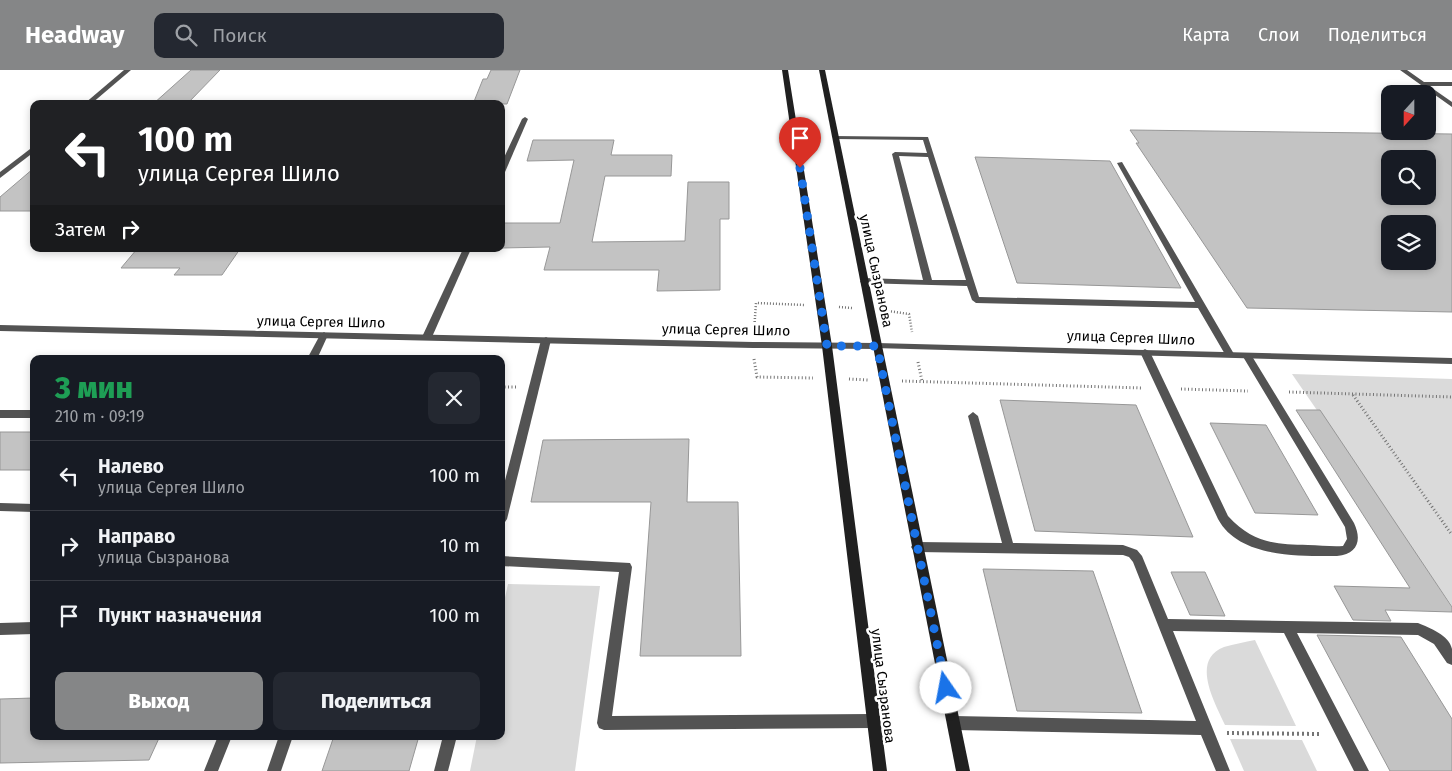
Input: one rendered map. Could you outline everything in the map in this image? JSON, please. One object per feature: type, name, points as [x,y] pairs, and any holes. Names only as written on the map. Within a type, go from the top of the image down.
[{"type":"main road","name":"улица Сызранова","points":[[785,70],[827,346],[880,771]]},
{"type":"main road","name":"улица Сызранова","points":[[822,70],[963,771]]},
{"type":"street","points":[[92,100],[128,70]]},
{"type":"street","points":[[1403,70],[1452,105]]},
{"type":"street","points":[[1423,84],[1452,84]]},
{"type":"street","points":[[505,163],[525,119]]},
{"type":"street","points":[[835,137],[926,138],[976,300],[1201,305]]},
{"type":"street","points":[[0,176],[30,151]]},
{"type":"street","points":[[928,282],[895,154],[931,155]]},
{"type":"street","points":[[1120,163],[1229,354]]},
{"type":"street","points":[[427,337],[466,252]]},
{"type":"street","points":[[864,281],[970,283]]},
{"type":"street","name":"улица Сергея Шило","points":[[0,328],[1145,352],[1452,361]]},
{"type":"street","points":[[314,355],[324,335]]},
{"type":"street","points":[[505,503],[546,340]]},
{"type":"street","points":[[1145,352],[1224,519],[1230,527],[1251,542],[1274,549],[1346,550],[1353,541],[1350,526],[1247,355]]},
{"type":"street","points":[[0,414],[30,414]]},
{"type":"street","points":[[973,416],[1008,548]]},
{"type":"street","points":[[0,507],[30,508]]},
{"type":"street","points":[[917,547],[1123,550],[1132,553],[1138,559],[1222,771]]},
{"type":"street","points":[[505,561],[626,567],[604,723],[873,721]]},
{"type":"street","points":[[1164,625],[1418,629],[1431,633],[1440,641],[1452,659]]},
{"type":"street","points":[[1288,627],[1362,771]]},
{"type":"street","points":[[0,629],[30,628]]},
{"type":"street","points":[[954,723],[1206,730]]},
{"type":"street","points":[[211,771],[223,740]]},
{"type":"street","points":[[274,771],[285,740]]},
{"type":"street","points":[[442,771],[449,740]]},
{"type":"path","points":[[1353,394],[1452,535]]},
{"type":"path","points":[[1206,730],[1344,735]]},
{"type":"shaded area","points":[[1292,374],[1452,379],[1452,606]]},
{"type":"shaded area","points":[[508,584],[600,586],[575,771],[470,771],[476,740],[505,740],[505,598]]},
{"type":"shaded area","points":[[1255,640],[1296,726],[1225,725],[1208,683],[1208,662],[1214,653],[1224,647]]},
{"type":"shaded area","points":[[1230,739],[1302,740],[1317,771],[1244,771]]},
{"type":"building","points":[[191,70],[220,70],[191,100],[157,100]]},
{"type":"building","points":[[491,70],[520,70],[507,104],[505,104],[505,100],[475,100],[483,79],[487,79]]},
{"type":"building","points":[[1130,130],[1381,133],[1381,140],[1436,140],[1436,134],[1452,134],[1452,312],[1247,308],[1136,143],[1139,143]]},
{"type":"building","points":[[533,140],[614,140],[611,155],[672,155],[671,176],[605,176],[592,242],[685,241],[688,182],[729,182],[729,219],[720,219],[720,290],[657,291],[659,270],[544,270],[550,247],[505,248],[505,223],[560,223],[574,160],[527,161]]},
{"type":"building","points":[[975,157],[1110,161],[1181,288],[1017,283]]},
{"type":"building","points":[[30,171],[30,211],[0,211],[0,197]]},
{"type":"building","points":[[134,252],[238,252],[222,275],[174,275],[180,268],[121,268]]},
{"type":"building","points":[[1000,400],[1136,405],[1193,537],[1035,531]]},
{"type":"building","points":[[1296,410],[1320,410],[1452,607],[1452,612],[1385,610],[1391,621],[1353,620],[1334,586],[1410,588]]},
{"type":"building","points":[[1210,423],[1266,425],[1318,515],[1255,513]]},
{"type":"building","points":[[0,432],[30,432],[30,470],[0,470]]},
{"type":"building","points":[[689,439],[687,502],[738,502],[741,656],[640,656],[651,502],[531,502],[543,440]]},
{"type":"building","points":[[983,569],[1093,571],[1142,713],[1017,711]]},
{"type":"building","points":[[1171,572],[1205,572],[1225,616],[1190,615]]},
{"type":"building","points":[[1317,635],[1401,637],[1452,719],[1452,771],[1390,771]]},
{"type":"building","points":[[30,698],[30,740],[158,740],[149,760],[0,763],[0,699]]},
{"type":"building","points":[[333,740],[418,740],[409,771],[322,771]]},
{"type":"route","points":[[800,168],[827,346],[877,346],[946,688]]}]
